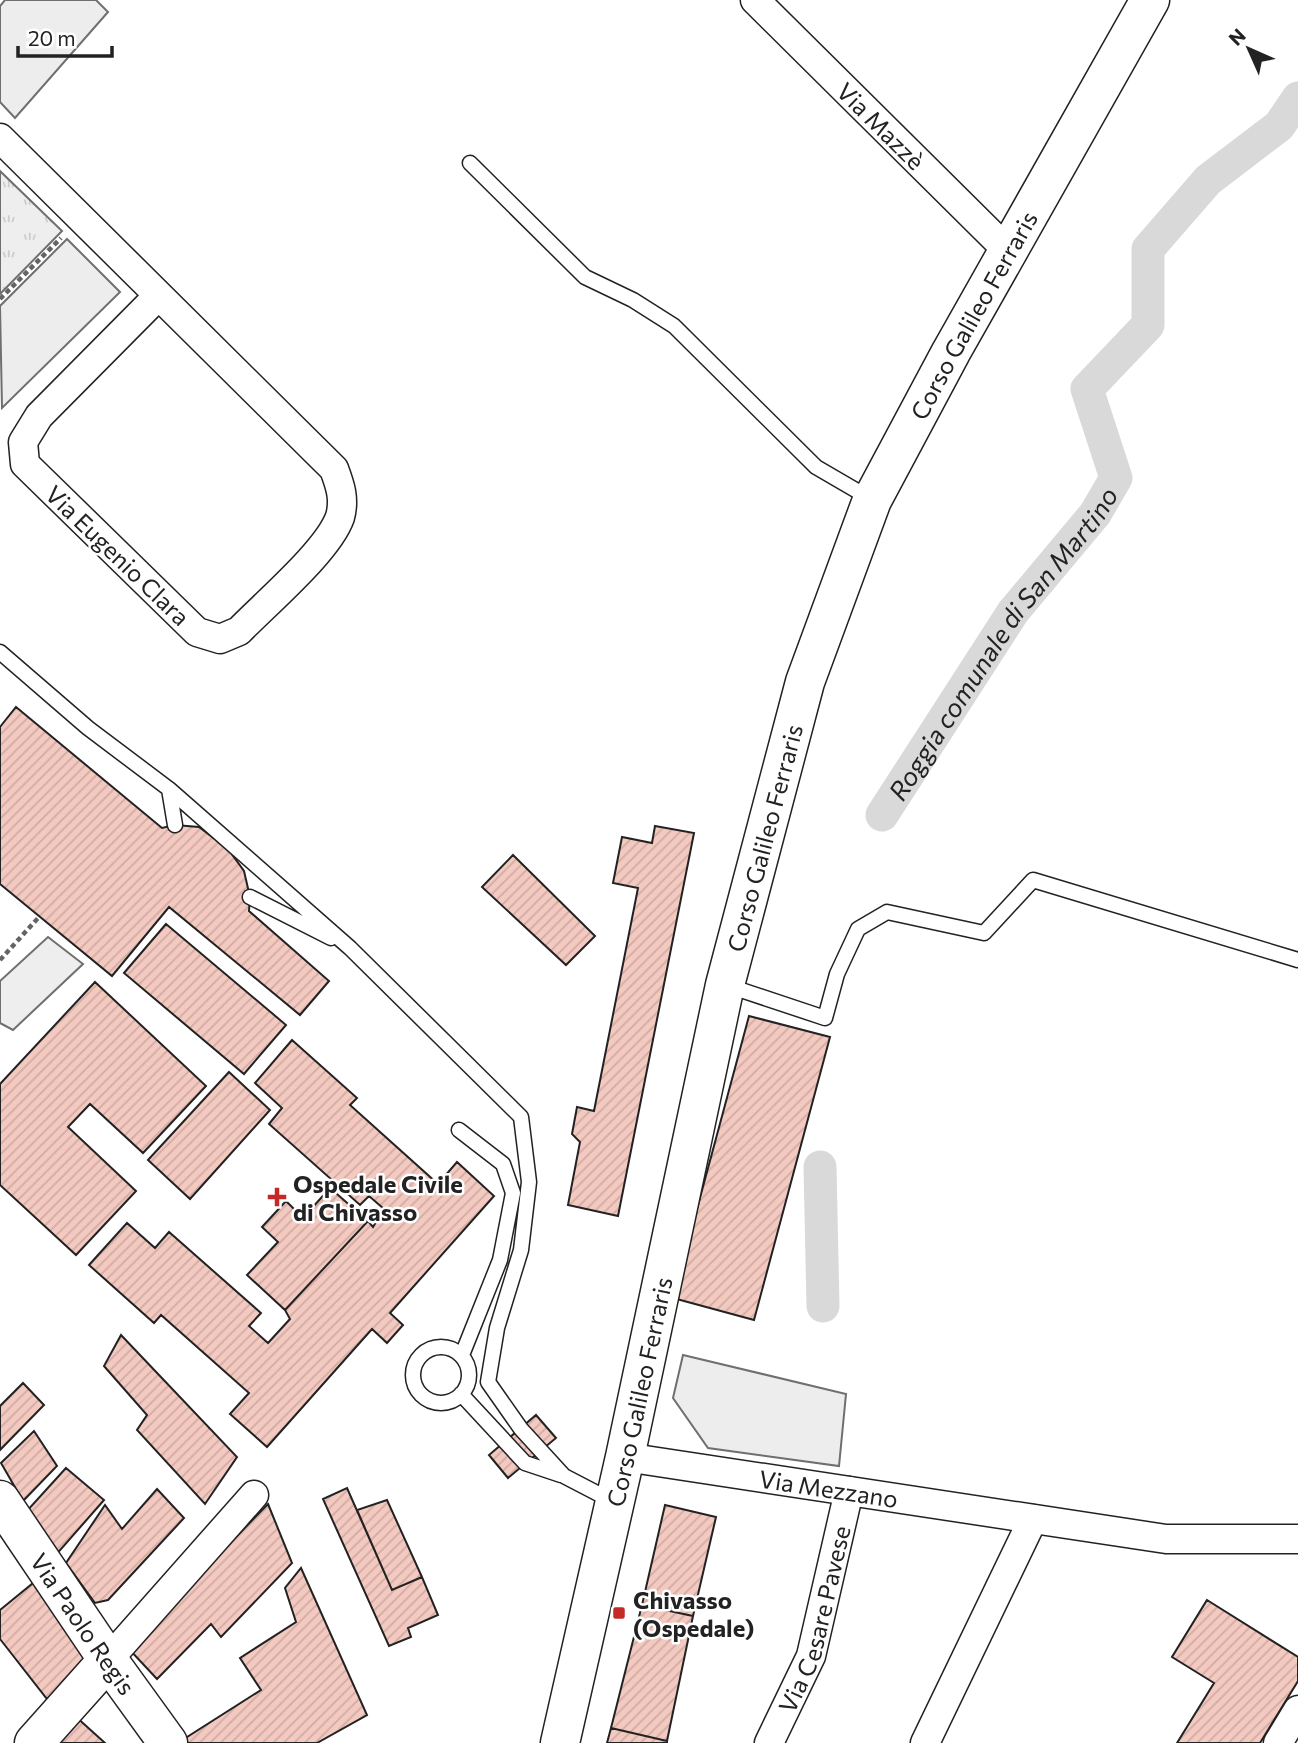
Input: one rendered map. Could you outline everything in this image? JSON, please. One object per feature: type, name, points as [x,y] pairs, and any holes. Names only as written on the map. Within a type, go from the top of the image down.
[{"type":"main road","name":"Corso Galileo Ferraris","points":[[560,1743],[625,1457],[725,985],[805,682],[872,500],[1008,251],[1150,0]]},
{"type":"main road","name":"Via Paolo Regis","points":[[0,1500],[108,1660],[168,1743]]},
{"type":"main road","points":[[34,1743],[108,1660]]},
{"type":"street","name":"Via Mazzè","points":[[755,0],[1008,251]]},
{"type":"street","name":"Via Eugenio Clara","points":[[0,138],[334,469],[343,493],[341,515],[331,537],[239,631],[220,639],[197,632],[25,464],[23,442],[39,416],[158,296]]},
{"type":"street","name":"Via Mezzano","points":[[625,1457],[1167,1539],[1298,1539]]},
{"type":"street","name":"Via Cesare Pavese","points":[[769,1743],[811,1656],[849,1491]]},
{"type":"street","points":[[108,1660],[254,1495]]},
{"type":"street","points":[[925,1743],[1033,1519]]},
{"type":"street","points":[[1278,1743],[1298,1710]]},
{"type":"lane","points":[[470,163],[585,276],[633,300],[674,327],[817,467],[872,500]]},
{"type":"lane","points":[[0,653],[88,728],[169,789],[351,948],[521,1117],[529,1182],[522,1239],[497,1328],[488,1382],[521,1429],[564,1476]]},
{"type":"lane","points":[[169,789],[175,825]]},
{"type":"lane","points":[[725,985],[825,1018],[837,974],[858,929],[887,912],[984,933],[1033,880],[1298,960]]},
{"type":"lane","points":[[250,897],[351,948]]},
{"type":"lane","points":[[459,1130],[503,1164],[513,1193],[500,1260],[462,1355]]},
{"type":"lane","points":[[445,1346],[462,1355],[469,1372],[469,1381],[461,1394],[450,1401],[432,1402],[418,1390],[413,1373],[420,1356],[436,1347],[445,1346]]},
{"type":"lane","points":[[461,1394],[525,1464],[564,1476],[615,1502]]},
{"type":"path","points":[[0,299],[81,218]]},
{"type":"path","points":[[1,959],[39,916]]},
{"type":"green space","points":[[0,171],[62,231],[0,294]]},
{"type":"green space","points":[[48,937],[83,964],[13,1030],[0,1023],[0,981]]},
{"type":"shaded area","points":[[5,0],[96,0],[108,12],[15,118],[0,102],[0,6]]},
{"type":"shaded area","points":[[67,239],[120,292],[2,408],[0,306]]},
{"type":"shaded area","points":[[683,1355],[846,1394],[839,1466],[708,1448],[673,1398]]},
{"type":"building","points":[[16,707],[162,828],[175,825],[199,827],[228,849],[244,871],[250,897],[249,911],[329,981],[300,1015],[169,907],[112,976],[0,884],[0,727]]},
{"type":"building","points":[[655,826],[694,833],[618,1216],[568,1205],[580,1142],[572,1134],[577,1107],[594,1111],[638,888],[613,883],[622,837],[652,843]]},
{"type":"building","points":[[513,855],[595,936],[566,965],[482,887]]},
{"type":"building","points":[[166,924],[286,1025],[244,1074],[124,973]]},
{"type":"building","points":[[95,982],[206,1086],[143,1153],[90,1104],[68,1127],[136,1191],[76,1255],[0,1185],[0,1084]]},
{"type":"building","points":[[749,1016],[830,1037],[754,1320],[673,1298]]},
{"type":"building","points":[[292,1040],[357,1098],[350,1105],[438,1184],[457,1162],[494,1196],[390,1313],[403,1325],[387,1343],[372,1329],[267,1447],[230,1414],[249,1393],[161,1315],[154,1323],[89,1265],[127,1223],[155,1248],[169,1232],[261,1313],[249,1326],[268,1343],[290,1319],[285,1310],[368,1221],[373,1227],[384,1209],[369,1196],[360,1205],[269,1124],[282,1108],[255,1083]]},
{"type":"building","points":[[229,1072],[270,1110],[190,1199],[148,1160]]},
{"type":"building","points":[[330,1188],[368,1221],[285,1310],[247,1275],[278,1242],[262,1227],[286,1201],[303,1218]]},
{"type":"building","points":[[121,1335],[237,1457],[205,1504],[137,1430],[147,1415],[104,1366]]},
{"type":"building","points":[[23,1383],[44,1405],[0,1450],[0,1406]]},
{"type":"building","points":[[536,1415],[556,1438],[508,1478],[489,1455]]},
{"type":"building","points":[[34,1431],[57,1466],[23,1501],[1,1463]]},
{"type":"building","points":[[66,1468],[104,1500],[55,1556],[25,1513]]},
{"type":"building","points":[[347,1488],[392,1590],[422,1577],[438,1615],[408,1628],[411,1637],[389,1646],[323,1499]]},
{"type":"building","points":[[157,1489],[184,1518],[108,1600],[95,1603],[66,1563],[105,1505],[122,1529]]},
{"type":"building","points":[[387,1500],[422,1577],[392,1590],[357,1510]]},
{"type":"building","points":[[268,1504],[292,1563],[221,1637],[211,1624],[157,1679],[128,1648]]},
{"type":"building","points":[[665,1505],[716,1517],[693,1616],[642,1605]]},
{"type":"building","points":[[301,1568],[367,1715],[317,1743],[187,1743],[184,1739],[261,1690],[240,1658],[296,1622],[285,1588]]},
{"type":"building","points":[[38,1579],[100,1657],[47,1699],[0,1639],[0,1610]]},
{"type":"building","points":[[1207,1600],[1298,1657],[1298,1681],[1260,1743],[1177,1743],[1214,1683],[1172,1657]]},
{"type":"building","points":[[642,1605],[693,1616],[667,1741],[611,1728]]},
{"type":"building","points":[[74,1715],[105,1743],[48,1743]]},
{"type":"building","points":[[611,1728],[667,1741],[667,1743],[607,1743]]},
{"type":"waterway","name":"Roggia comunale di San Martino","points":[[882,815],[1013,612],[1095,514],[1116,478],[1087,389],[1148,325],[1148,249],[1208,180],[1279,126],[1298,98]]},
{"type":"waterway","name":"Roggia comunale di San Martino","points":[[820,1167],[823,1306]]},
{"type":"place","name":"Ospedale Civile di Chivasso","points":[[277,1197]]},
{"type":"place","name":"Chivasso (Ospedale)","points":[[619,1613]]}]
